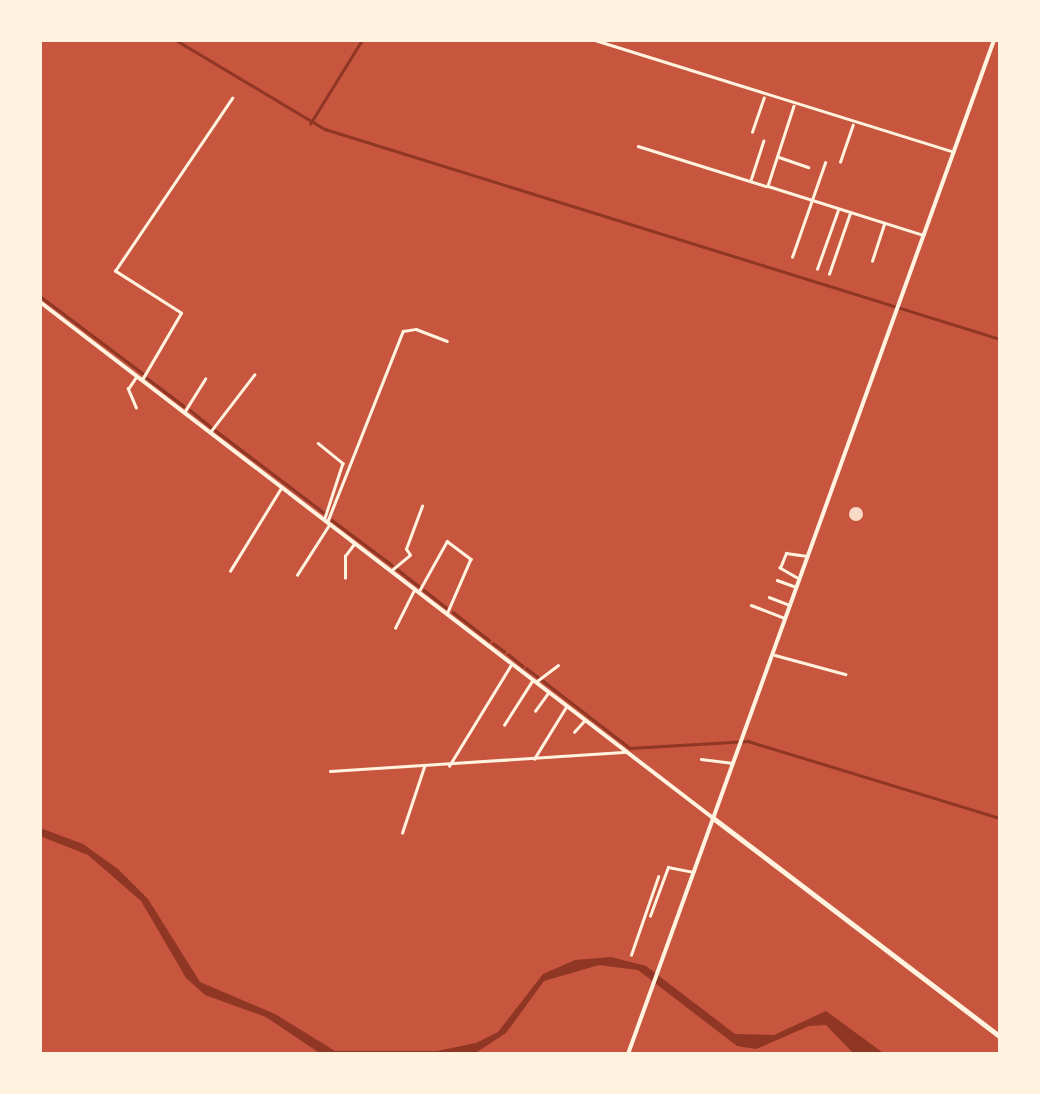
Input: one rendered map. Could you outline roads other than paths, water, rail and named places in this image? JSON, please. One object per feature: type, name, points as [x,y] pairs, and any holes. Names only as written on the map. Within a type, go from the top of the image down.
[{"type":"main road","points":[[713,818],[1000,1037]]},
{"type":"street","points":[[596,40],[722,83],[954,152]]},
{"type":"street","points":[[628,1054],[994,40]]},
{"type":"street","points":[[752,132],[764,96]]},
{"type":"street","points":[[136,408],[128,389],[181,312],[115,271],[232,98]]},
{"type":"street","points":[[768,186],[794,105]]},
{"type":"street","points":[[840,162],[854,124]]},
{"type":"street","points":[[751,181],[763,141]]},
{"type":"street","points":[[638,146],[924,236]]},
{"type":"street","points":[[777,157],[808,167]]},
{"type":"street","points":[[792,257],[825,162]]},
{"type":"street","points":[[816,269],[839,208]]},
{"type":"street","points":[[829,274],[850,212]]},
{"type":"street","points":[[872,260],[885,223]]},
{"type":"street","points":[[40,302],[713,818]]},
{"type":"street","points":[[298,575],[327,522],[403,330],[416,328],[447,341]]},
{"type":"street","points":[[210,432],[254,375]]},
{"type":"street","points":[[184,412],[205,379]]},
{"type":"street","points":[[318,444],[343,463],[327,522]]},
{"type":"street","points":[[230,572],[282,487]]},
{"type":"street","points":[[391,571],[410,555],[406,548],[422,506]]},
{"type":"street","points":[[394,628],[447,542],[471,560],[447,614]]},
{"type":"street","points":[[345,578],[346,556],[354,543]]},
{"type":"street","points":[[800,580],[780,568],[786,553],[809,556]]},
{"type":"street","points":[[338,558],[346,556]]},
{"type":"street","points":[[777,580],[798,588]]},
{"type":"street","points":[[770,597],[791,606]]},
{"type":"street","points":[[751,605],[787,618]]},
{"type":"street","points":[[780,637],[788,641]]},
{"type":"street","points":[[774,654],[845,674]]},
{"type":"street","points":[[449,766],[512,664]]},
{"type":"street","points":[[504,725],[534,681],[558,666]]},
{"type":"street","points":[[535,711],[548,692]]},
{"type":"street","points":[[534,761],[567,706]]},
{"type":"street","points":[[574,732],[585,720]]},
{"type":"street","points":[[330,771],[534,761],[627,752]]},
{"type":"street","points":[[701,759],[734,764]]},
{"type":"street","points":[[402,833],[425,766]]},
{"type":"street","points":[[650,916],[668,868],[694,872]]},
{"type":"street","points":[[631,954],[658,878]]},
{"type":"waterway","points":[[176,40],[325,129],[1000,339]]},
{"type":"waterway","points":[[310,124],[362,40]]},
{"type":"waterway","points":[[40,296],[142,373]]},
{"type":"waterway","points":[[147,378],[184,406]]},
{"type":"waterway","points":[[190,410],[211,427]]},
{"type":"waterway","points":[[215,430],[323,512]]},
{"type":"waterway","points":[[332,520],[392,565]]},
{"type":"waterway","points":[[397,569],[419,586]]},
{"type":"waterway","points":[[424,590],[447,608]]},
{"type":"waterway","points":[[453,612],[489,640]]},
{"type":"waterway","points":[[493,643],[504,651]]},
{"type":"waterway","points":[[508,654],[523,666]]},
{"type":"waterway","points":[[526,668],[538,677]]},
{"type":"waterway","points":[[542,680],[630,748],[748,741],[1000,818]]}]
